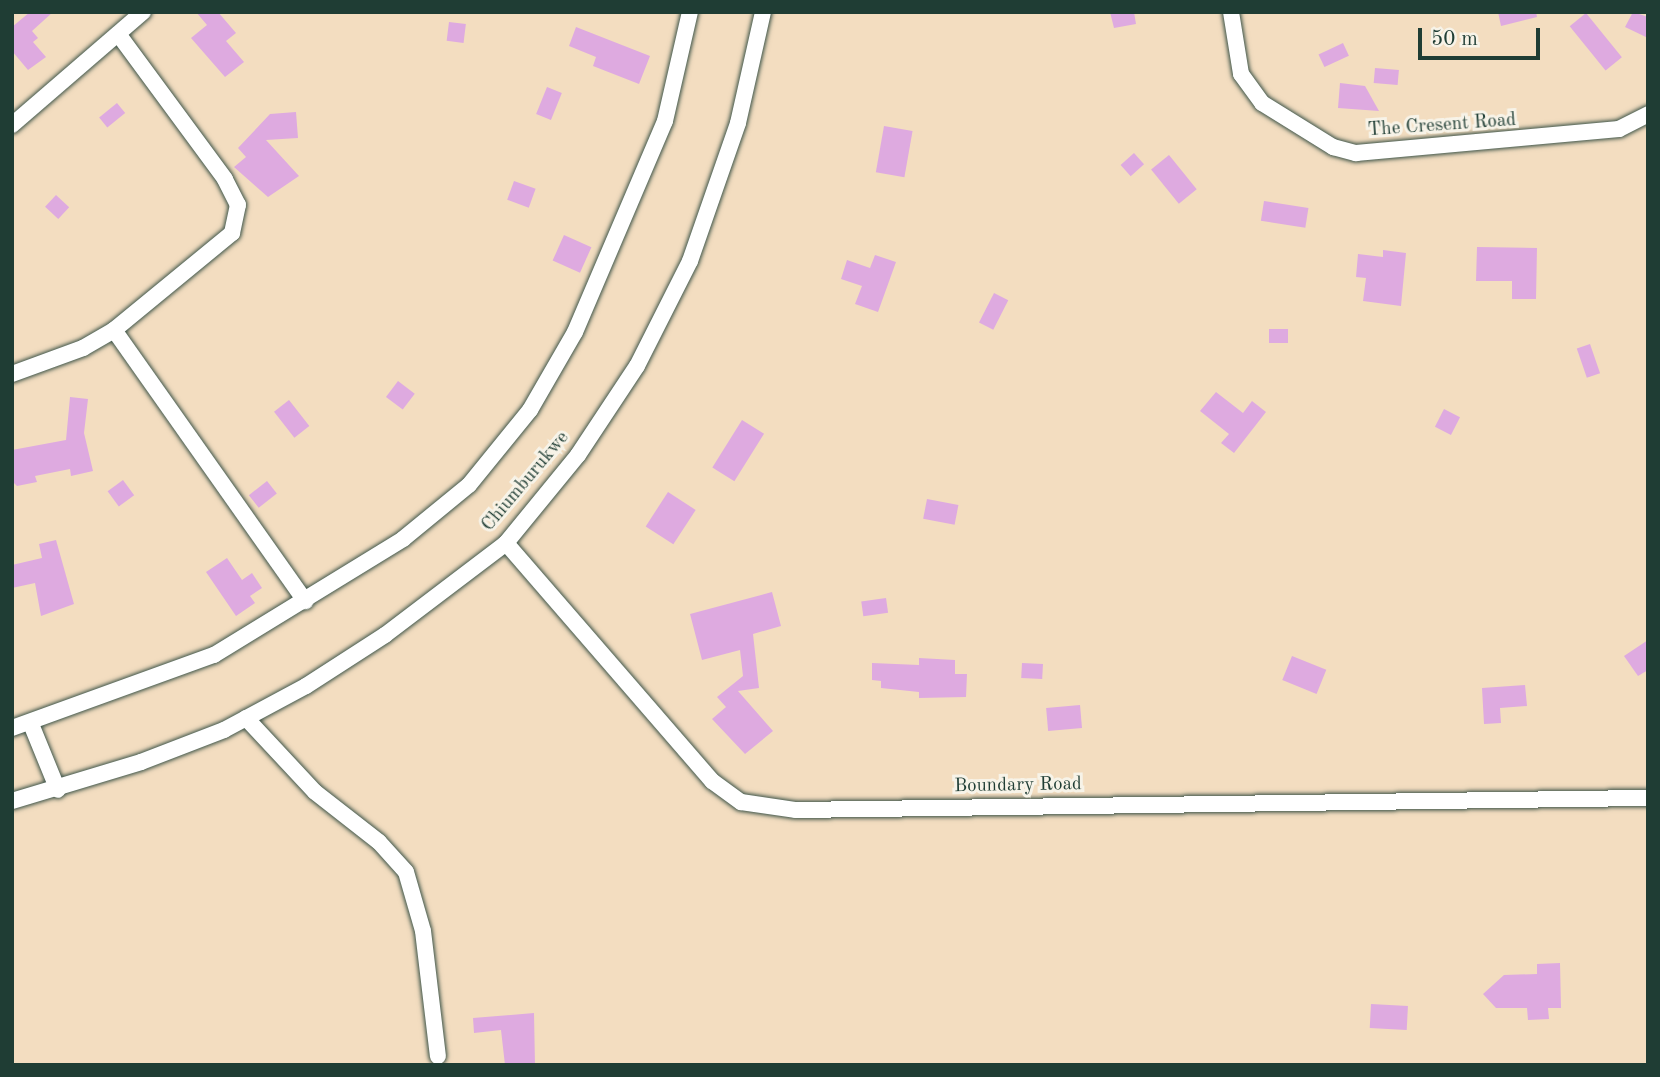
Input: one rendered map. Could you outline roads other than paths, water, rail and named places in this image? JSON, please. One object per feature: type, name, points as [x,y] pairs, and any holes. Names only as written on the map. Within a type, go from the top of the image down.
[{"type":"street","points":[[12,125],[143,12]]},
{"type":"street","points":[[12,728],[31,724],[214,655],[403,539],[469,485],[530,410],[575,332],[665,121],[690,12]]},
{"type":"street","name":"Chiumburukwe","points":[[12,800],[58,790],[141,762],[246,718],[385,635],[506,543],[578,454],[637,366],[690,261],[738,123],[763,12]]},
{"type":"street","name":"The Cresent Road","points":[[1231,12],[1241,74],[1262,103],[1324,142],[1356,153],[1619,130],[1648,114]]},
{"type":"street","points":[[12,374],[83,348],[114,330],[232,233],[238,205],[225,179],[118,34]]},
{"type":"street","points":[[114,330],[305,601]]},
{"type":"street","name":"Boundary Road","points":[[506,543],[712,782],[741,802],[796,810],[1648,798]]},
{"type":"street","points":[[246,718],[315,792],[379,842],[406,872],[423,931],[438,1056]]},
{"type":"street","points":[[31,724],[58,790]]}]
